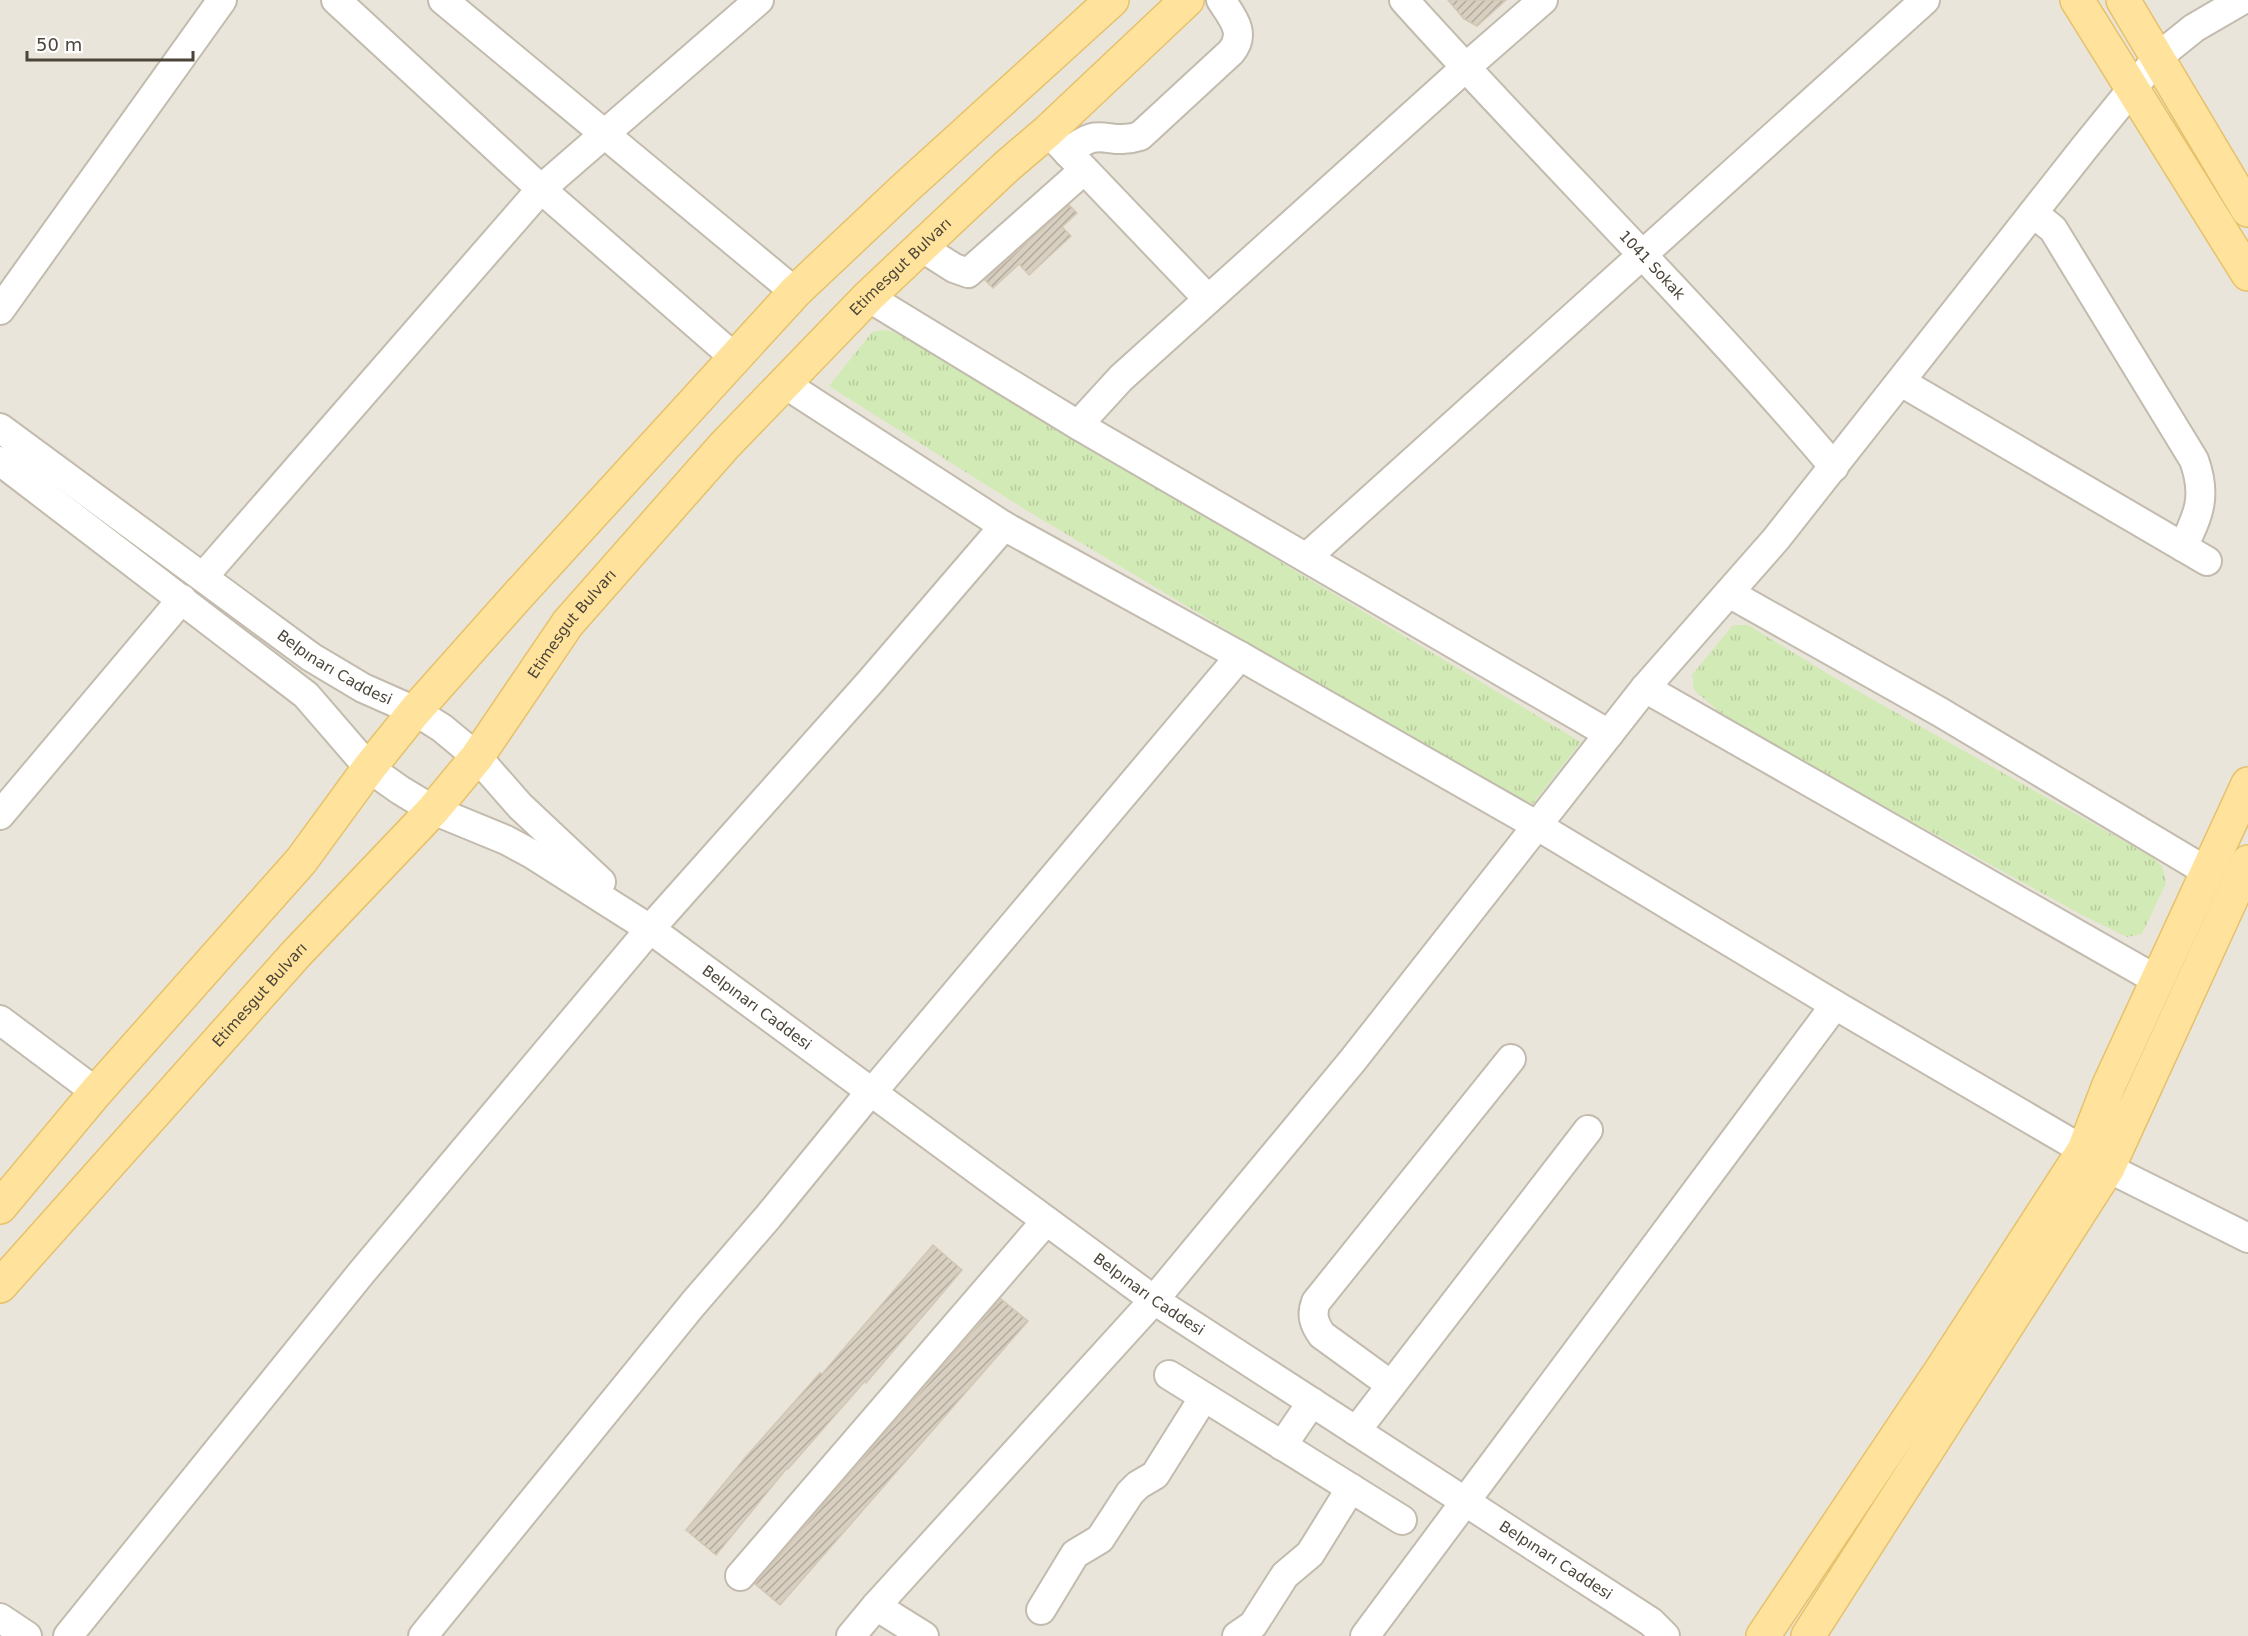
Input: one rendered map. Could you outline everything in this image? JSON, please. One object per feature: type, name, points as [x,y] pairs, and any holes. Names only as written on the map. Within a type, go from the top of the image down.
[{"type":"main road","points":[[0,1207],[96,1092],[301,861],[369,768],[415,711],[520,592],[795,292],[903,190],[1112,0]]},
{"type":"main road","name":"Etimesgut Bulvarı","points":[[0,1286],[296,954],[433,810],[477,757],[568,623],[724,446],[868,297],[1006,167],[1067,152],[1187,0]]},
{"type":"main road","points":[[2077,0],[2248,274]]},
{"type":"main road","points":[[2123,0],[2248,210]]},
{"type":"main road","points":[[1763,1636],[1942,1369],[2096,1159],[2109,1085],[2248,784]]},
{"type":"main road","points":[[1808,1636],[2096,1159],[2248,862]]},
{"type":"street","points":[[0,310],[222,0]]},
{"type":"street","points":[[336,0],[541,189],[735,358]]},
{"type":"street","points":[[443,0],[795,292]]},
{"type":"street","points":[[203,577],[541,189],[759,0]]},
{"type":"street","points":[[921,247],[954,268],[968,273],[1067,152],[1081,141],[1094,137],[1122,140],[1140,136],[1236,46],[1239,32],[1237,25],[1221,0]]},
{"type":"street","name":"1041 Sokak","points":[[1404,0],[1465,68],[1644,255],[1834,467]]},
{"type":"street","points":[[1078,425],[1120,378],[1465,68],[1544,0]]},
{"type":"street","points":[[1307,557],[1925,0]]},
{"type":"street","points":[[851,1636],[1154,1300],[1353,1060],[1645,688],[1776,539],[2158,57],[2194,28],[2242,0]]},
{"type":"street","points":[[1067,152],[1208,299]]},
{"type":"street","points":[[2033,213],[2054,229],[2194,460],[2200,481],[2200,504],[2198,516],[2183,547]]},
{"type":"street","points":[[868,297],[1078,425],[1609,734]]},
{"type":"street","points":[[1901,382],[2207,561]]},
{"type":"street","points":[[784,384],[1004,526],[1240,656],[1536,825],[2096,1159],[2248,1238]]},
{"type":"street","name":"Belpınarı Caddesi","points":[[0,428],[311,657],[363,688],[415,711],[442,728],[477,757],[520,806],[650,929]]},
{"type":"street","name":"Belpınarı Caddesi","points":[[0,461],[306,695],[369,768],[433,810],[506,840],[532,854],[650,929],[1154,1300],[1651,1622],[1665,1636]]},
{"type":"street","points":[[68,1636],[362,1272],[650,929],[870,682],[1004,526]]},
{"type":"street","points":[[1729,593],[1940,712],[2206,871]]},
{"type":"street","points":[[0,815],[182,599]]},
{"type":"street","points":[[423,1636],[693,1304],[1240,656]]},
{"type":"street","points":[[1645,688],[2157,980]]},
{"type":"street","points":[[1365,1636],[1835,1005]]},
{"type":"street","points":[[0,1020],[96,1092]]},
{"type":"street","points":[[1391,1385],[1322,1335],[1313,1317],[1316,1302],[1511,1059]]},
{"type":"street","points":[[1356,1431],[1588,1130]]},
{"type":"street","points":[[740,1576],[1046,1221]]},
{"type":"street","points":[[1169,1375],[1402,1520]]},
{"type":"street","points":[[1041,1610],[1075,1554],[1100,1539],[1130,1493],[1155,1475],[1204,1397]]},
{"type":"street","points":[[1282,1446],[1312,1402]]},
{"type":"street","points":[[1237,1636],[1253,1625],[1286,1575],[1310,1554],[1351,1488]]},
{"type":"street","points":[[876,1606],[924,1636]]},
{"type":"street","points":[[0,1618],[27,1636]]},
{"type":"shaded area","points":[[0,0],[2248,0],[2248,1636],[0,1636]]},
{"type":"green space","points":[[887,330],[901,335],[1581,742],[1528,810],[1026,510],[829,386],[872,332]]},
{"type":"green space","points":[[1733,625],[1748,625],[1833,677],[2152,857],[2162,866],[2166,883],[2142,934],[2127,937],[2084,916],[1731,722],[1694,690],[1692,675]]},
{"type":"building","points":[[1448,0],[1506,0],[1477,26],[1464,19]]},
{"type":"building","points":[[1069,205],[1077,213],[1062,227],[1071,236],[1029,275],[1019,264],[993,288],[985,280]]},
{"type":"building","points":[[933,1245],[962,1270],[866,1383],[865,1381],[787,1468],[716,1555],[686,1530],[744,1459],[820,1373],[822,1374]]},
{"type":"building","points":[[1001,1299],[1028,1321],[780,1605],[755,1584]]}]
